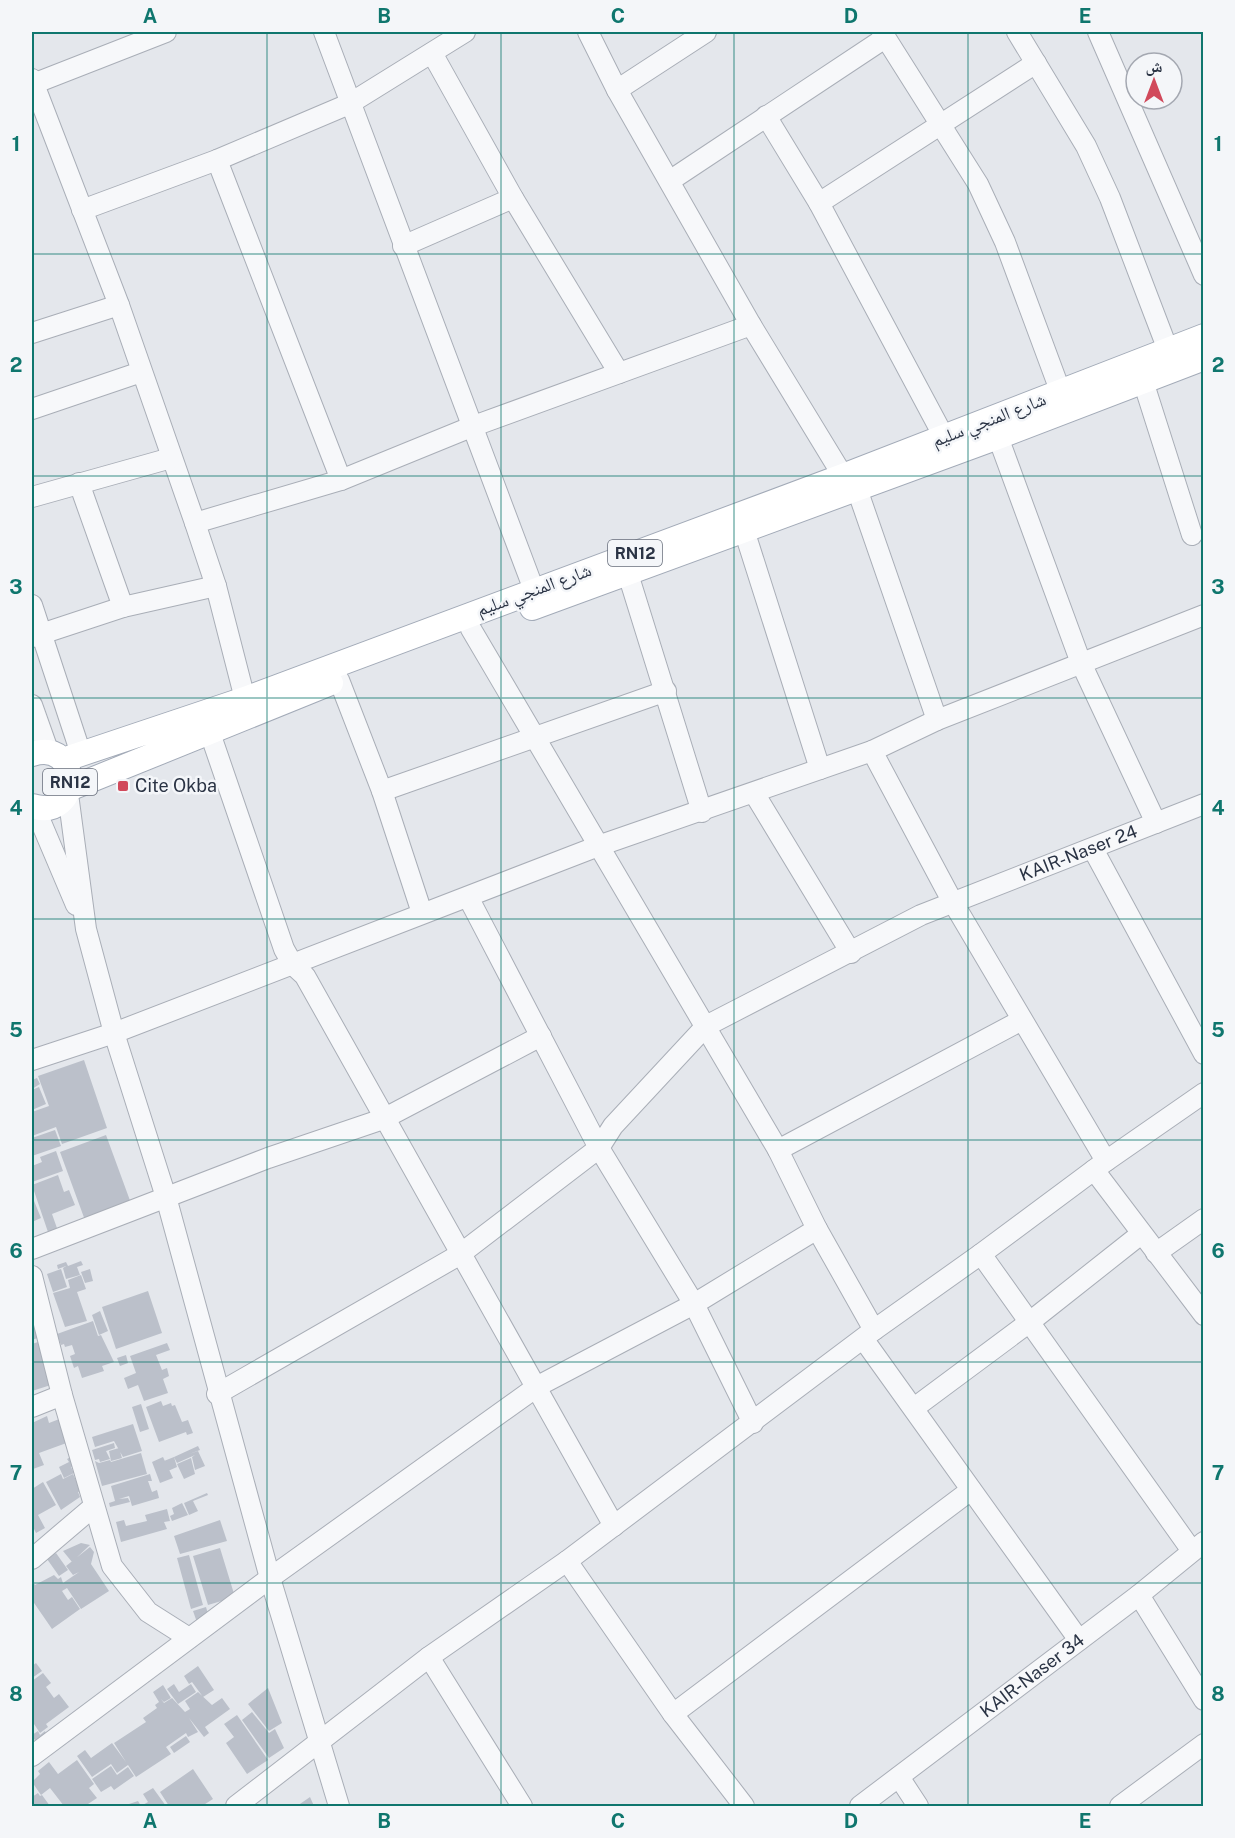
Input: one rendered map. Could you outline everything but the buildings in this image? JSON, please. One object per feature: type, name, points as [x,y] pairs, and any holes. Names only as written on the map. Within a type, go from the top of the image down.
[{"type":"main road","name":"شارع المنجي سليم","points":[[68,791],[339,680],[471,629],[744,531],[944,437],[1203,336]]},
{"type":"main road","name":"شارع المنجي سليم","points":[[56,755],[245,699],[534,590],[850,482],[998,437],[1203,358]]},
{"type":"main road","name":"RN12","points":[[33,806],[56,804],[68,791],[71,778],[56,755]]},
{"type":"street","points":[[166,32],[32,81],[119,305],[195,523],[216,586],[245,699]]},
{"type":"street","points":[[324,32],[349,104],[534,590]]},
{"type":"street","points":[[82,210],[217,160],[349,104],[465,32]]},
{"type":"street","points":[[588,32],[617,90],[671,180],[751,325],[850,482],[938,720]]},
{"type":"street","points":[[617,90],[706,32]]},
{"type":"street","points":[[1017,32],[1086,146],[1110,198],[1168,350]]},
{"type":"street","points":[[1098,32],[1203,275]]},
{"type":"street","points":[[671,180],[883,35],[978,184],[1005,242],[1061,393]]},
{"type":"street","points":[[432,54],[513,198],[619,374]]},
{"type":"street","points":[[819,202],[941,126],[1036,63]]},
{"type":"street","points":[[766,116],[819,202],[944,437]]},
{"type":"street","points":[[217,160],[341,480]]},
{"type":"street","points":[[403,246],[513,198]]},
{"type":"street","points":[[32,333],[119,305]]},
{"type":"street","points":[[195,523],[341,480],[471,427],[751,325]]},
{"type":"street","points":[[32,409],[141,372]]},
{"type":"street","points":[[1143,381],[1192,535]]},
{"type":"street","points":[[998,437],[1081,663],[1156,823]]},
{"type":"street","points":[[32,497],[171,458]]},
{"type":"street","points":[[79,483],[123,606]]},
{"type":"street","points":[[744,531],[820,769]]},
{"type":"street","points":[[628,574],[702,812]]},
{"type":"street","points":[[36,635],[123,606],[216,586]]},
{"type":"street","points":[[32,605],[56,755]]},
{"type":"street","points":[[32,1060],[114,1033],[601,845],[702,812],[872,751],[938,720],[1203,615]]},
{"type":"street","points":[[471,629],[601,845],[778,1150],[869,1335],[914,1408],[1078,1640]]},
{"type":"street","points":[[339,680],[382,791],[422,913]]},
{"type":"street","points":[[382,791],[666,691]]},
{"type":"street","points":[[32,705],[56,755]]},
{"type":"street","points":[[210,733],[284,949],[293,965],[305,976],[459,1255],[538,1386],[614,1526]]},
{"type":"street","points":[[872,751],[954,904],[1022,1020],[1100,1166],[1141,1234],[1203,1315]]},
{"type":"street","points":[[68,791],[86,929],[114,1033],[166,1197],[270,1578],[339,1806]]},
{"type":"street","points":[[754,793],[851,953]]},
{"type":"street","name":"KAIR-Naser 24","points":[[706,1026],[851,953],[906,922],[1203,804]]},
{"type":"street","points":[[33,806],[86,929]]},
{"type":"street","points":[[1093,849],[1203,1054]]},
{"type":"street","points":[[468,897],[599,1148],[694,1304],[753,1423]]},
{"type":"street","points":[[778,1150],[1022,1020]]},
{"type":"street","points":[[218,1394],[459,1255],[599,1148],[613,1126],[706,1026]]},
{"type":"street","points":[[32,1249],[268,1158],[383,1119],[541,1036]]},
{"type":"street","points":[[237,1806],[429,1657],[567,1562],[869,1335],[1203,1093]]},
{"type":"street","points":[[1156,1253],[1203,1219]]},
{"type":"street","points":[[32,1756],[270,1578],[538,1386],[694,1304],[817,1229]]},
{"type":"street","points":[[914,1408],[1031,1321],[1141,1234]]},
{"type":"street","points":[[981,1254],[1198,1547]]},
{"type":"street","points":[[32,1276],[62,1395],[112,1566],[124,1585],[148,1612],[189,1638]]},
{"type":"street","points":[[32,1407],[62,1395]]},
{"type":"street","points":[[673,1714],[971,1490]]},
{"type":"street","points":[[32,1559],[93,1507]]},
{"type":"street","name":"KAIR-Naser 34","points":[[860,1806],[1139,1595],[1198,1547]]},
{"type":"street","points":[[567,1562],[673,1714],[744,1806]]},
{"type":"street","points":[[1139,1595],[1203,1700]]},
{"type":"street","points":[[429,1657],[522,1806]]},
{"type":"street","points":[[1120,1806],[1203,1744]]},
{"type":"street","points":[[899,1777],[918,1806]]},
{"type":"place","name":"Cite Okba","points":[[123,786]]}]
